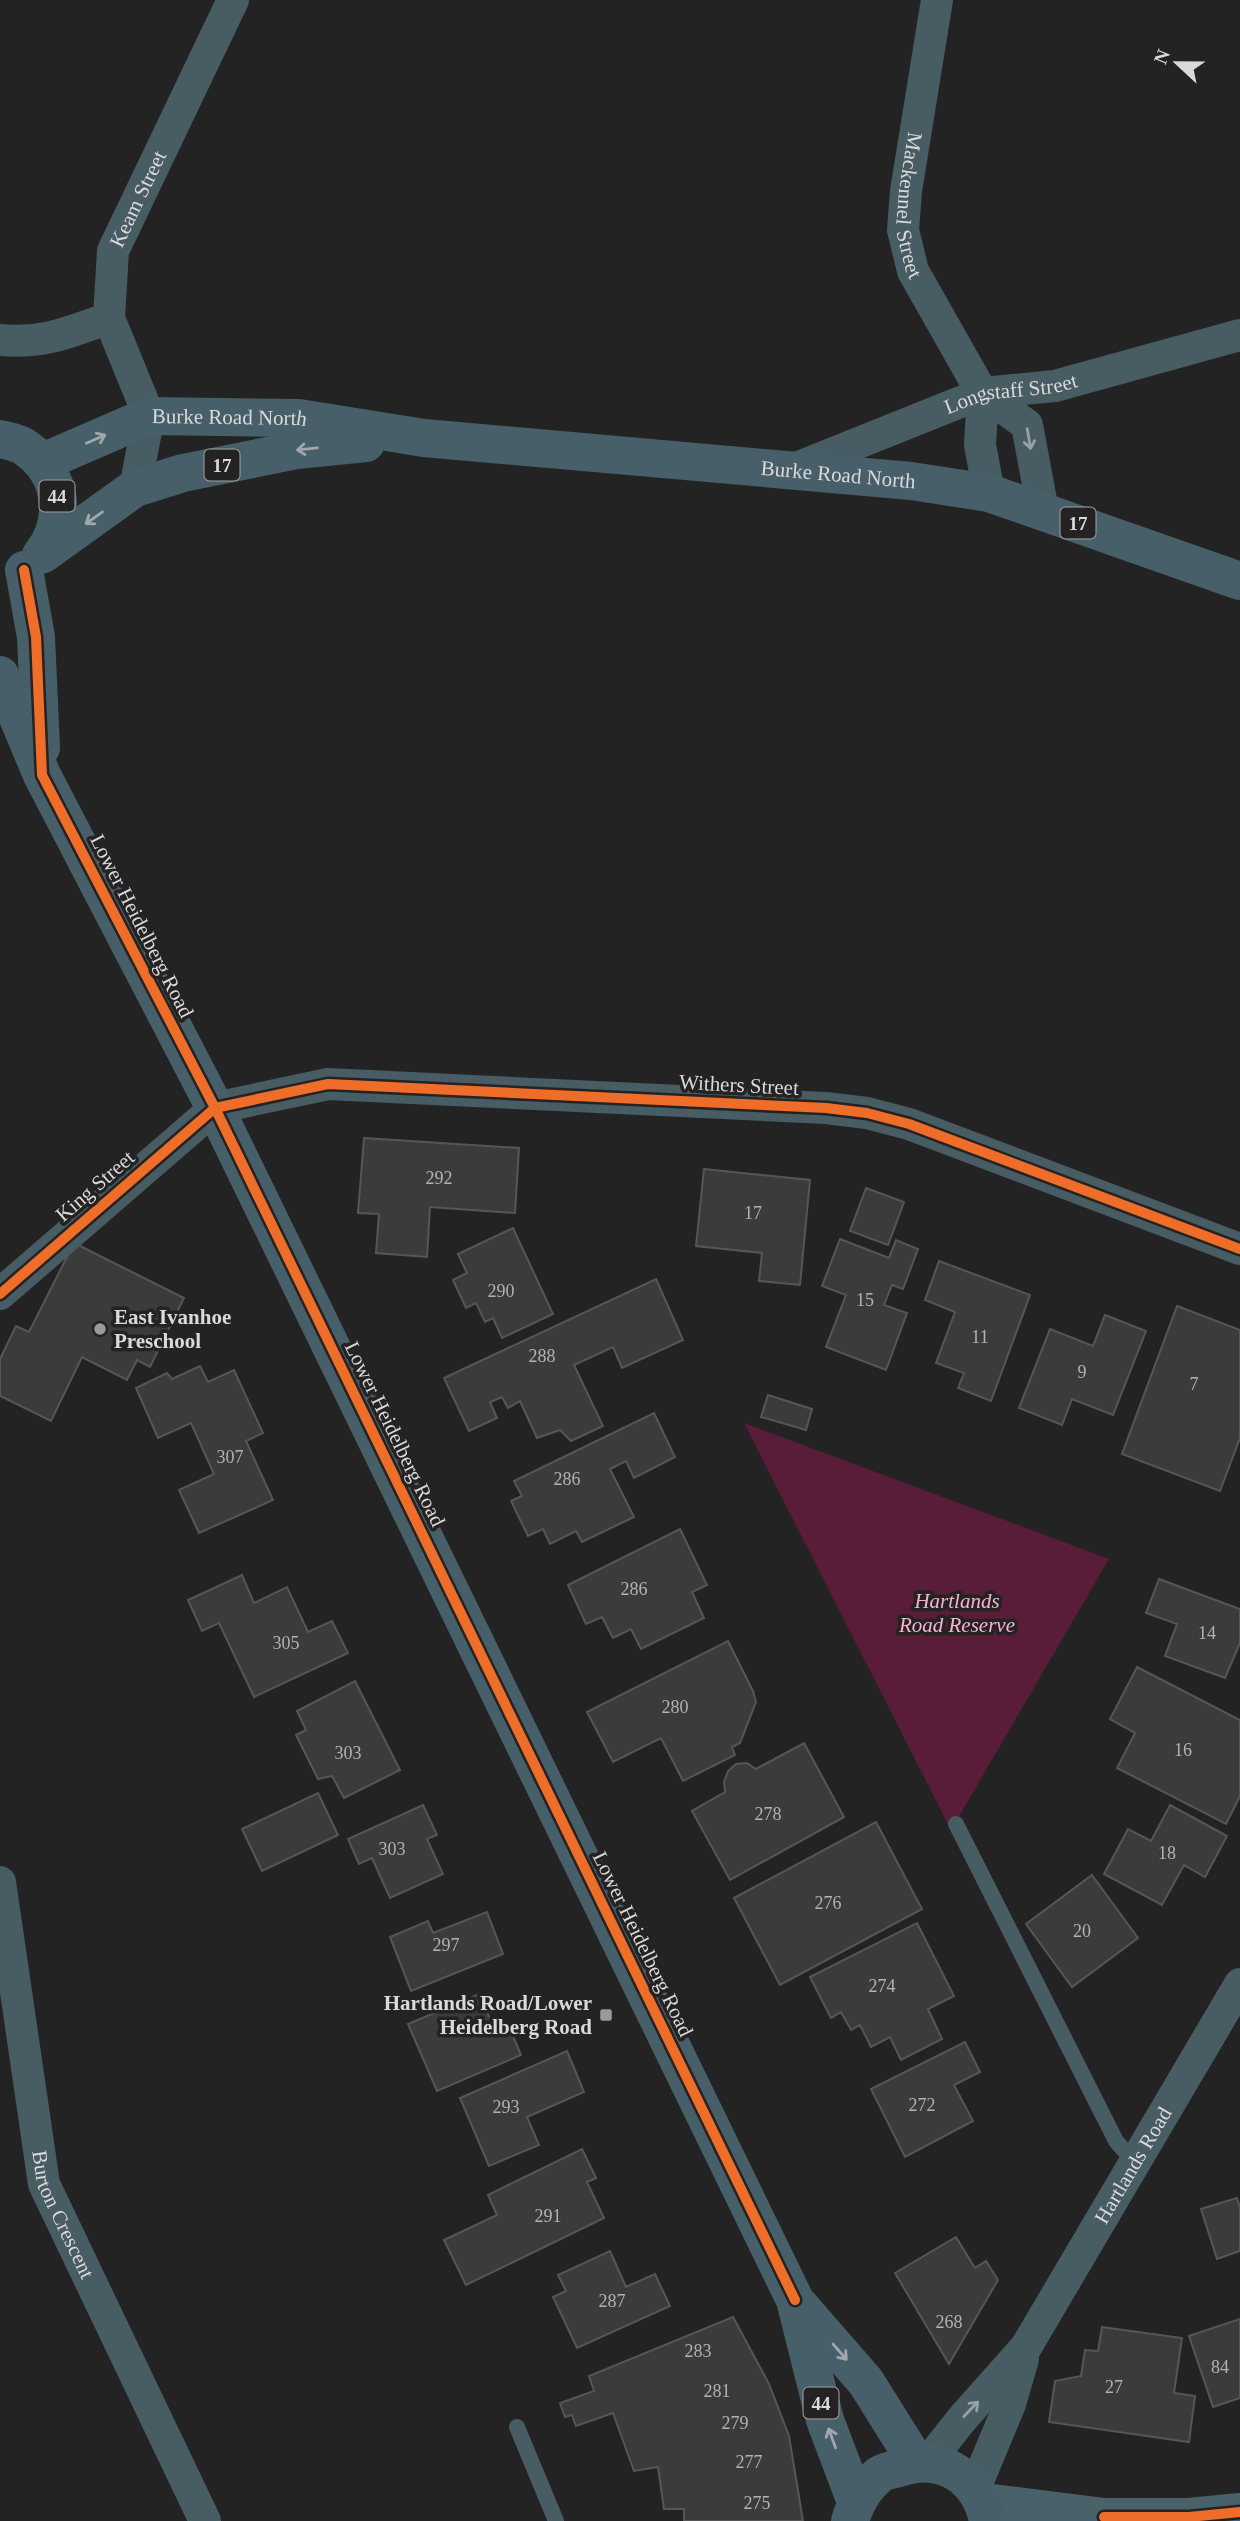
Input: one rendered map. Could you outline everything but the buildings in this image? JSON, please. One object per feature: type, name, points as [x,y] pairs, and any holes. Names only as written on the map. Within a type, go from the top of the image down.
[{"type":"main road","name":"Burke Road North","points":[[22,449],[149,415],[299,418],[424,438],[911,481],[989,493],[1240,581]]},
{"type":"main road","name":"44","points":[[0,417],[22,449],[55,484],[60,508],[55,533],[22,567]]},
{"type":"main road","name":"Burke Road North","points":[[22,567],[135,488],[183,472],[298,450],[424,438]]},
{"type":"main road","name":"Lower Heidelberg Road","points":[[22,567],[36,637],[42,775]]},
{"type":"main road","name":"Lower Heidelberg Road","points":[[0,675],[42,775],[215,1108],[795,2300],[825,2420],[853,2512]]},
{"type":"main road","name":"Lower Heidelberg Road","points":[[795,2300],[866,2382],[922,2462]]},
{"type":"main road","name":"44","points":[[853,2512],[880,2474],[922,2462]]},
{"type":"main road","points":[[922,2462],[954,2470],[982,2504]]},
{"type":"street","name":"Keam Street","points":[[149,415],[109,318],[113,250],[233,0]]},
{"type":"street","name":"Mackennel Street","points":[[937,0],[906,191],[903,230],[913,271],[984,393],[1027,425],[1043,511]]},
{"type":"street","points":[[0,340],[27,342],[48,338],[109,318]]},
{"type":"street","name":"Longstaff Street","points":[[789,470],[984,393],[1055,386],[1240,335]]},
{"type":"street","points":[[984,393],[980,445],[989,493]]},
{"type":"street","points":[[135,488],[149,415]]},
{"type":"street","name":"Withers Street","points":[[215,1108],[328,1084],[825,1108],[867,1113],[908,1124],[1240,1249]]},
{"type":"street","name":"King Street","points":[[0,1294],[215,1108]]},
{"type":"street","name":"Burton Crescent","points":[[0,1882],[44,2184],[205,2521]]},
{"type":"street","name":"Hartlands Road","points":[[922,2462],[1026,2347],[1240,1984]]},
{"type":"street","name":"Hartlands Road","points":[[982,2504],[1026,2347]]},
{"type":"street","points":[[982,2504],[1104,2517],[1240,2514]]},
{"type":"street","points":[[1226,2521],[1240,2514]]},
{"type":"lane","points":[[956,1824],[1116,2141],[1135,2163]]},
{"type":"lane","points":[[517,2427],[556,2521]]},
{"type":"green space","name":"Hartlands Road Reserve","points":[[744,1423],[1109,1559],[951,1830]]},
{"type":"cycle path","points":[[24,570],[36,637],[42,775],[215,1108],[795,2300]]},
{"type":"cycle path","points":[[0,1294],[215,1108],[328,1084],[826,1108],[867,1113],[909,1124],[1240,1249]]},
{"type":"cycle path","points":[[1104,2517],[1189,2517],[1240,2512]]},
{"type":"place","name":"East Ivanhoe Preschool","points":[[100,1329]]},
{"type":"place","name":"Hartlands Road/Lower Heidelberg Road","points":[[606,2015]]}]
